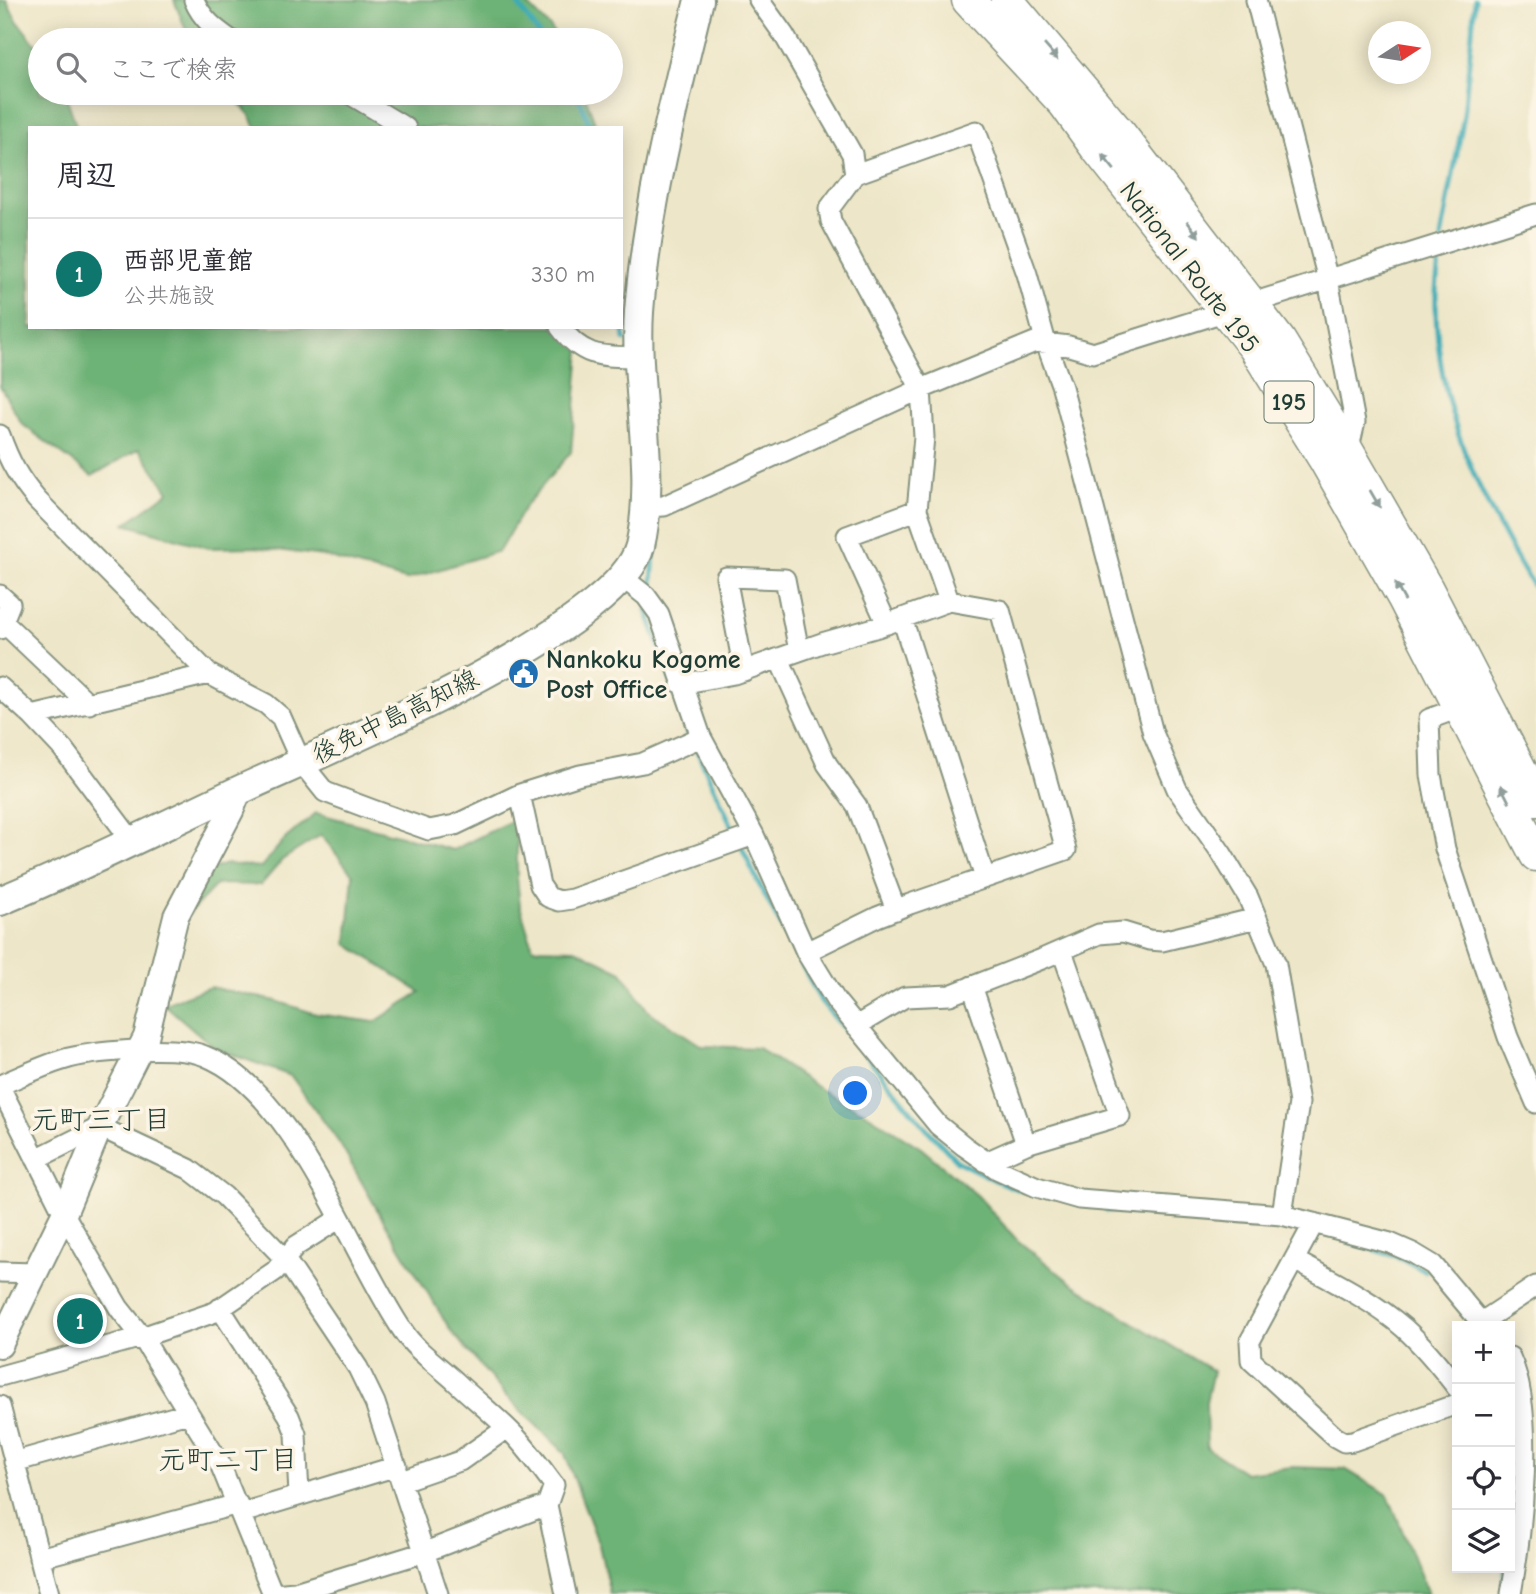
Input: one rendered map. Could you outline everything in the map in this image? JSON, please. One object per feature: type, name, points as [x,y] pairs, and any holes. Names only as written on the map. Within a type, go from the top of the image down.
[{"type":"highway","name":"National Route 195","points":[[968,0],[1064,103],[1095,146],[1239,307],[1279,340],[1427,589],[1536,855]]},
{"type":"highway","name":"National Route 195","points":[[1007,0],[1120,134],[1239,307],[1255,348],[1325,460],[1404,597],[1536,800]]},
{"type":"main road","name":"後免中島高知線","points":[[0,901],[76,869],[404,716],[499,666],[572,621],[622,578],[639,549],[644,507],[639,314],[649,230],[666,135],[699,0]]},
{"type":"street","points":[[194,0],[198,10],[213,28]]},
{"type":"street","points":[[759,0],[784,35],[852,153],[855,174]]},
{"type":"street","points":[[1256,0],[1328,280],[1355,422],[1348,452]]},
{"type":"street","points":[[368,105],[403,126]]},
{"type":"street","points":[[948,601],[917,510],[924,438],[921,389],[831,221],[829,209],[855,174],[976,131],[1027,274],[1062,387],[1153,733],[1177,789],[1222,854],[1257,918],[1276,964],[1298,1087],[1297,1120],[1282,1215]]},
{"type":"street","points":[[644,507],[664,506],[921,389],[1035,342],[1069,346],[1093,353],[1536,214]]},
{"type":"street","points":[[561,329],[568,338],[588,352],[639,357]]},
{"type":"street","points":[[0,436],[9,462],[37,500],[209,674],[266,704],[281,717],[301,762],[325,792],[429,830],[455,825],[520,794],[580,775],[643,763],[701,737]]},
{"type":"street","points":[[917,510],[847,536],[895,621],[985,878]]},
{"type":"street","points":[[622,578],[654,606],[701,737],[806,952],[836,1001],[938,1125],[986,1162],[1037,1187],[1079,1199],[1282,1215],[1377,1239],[1413,1253],[1443,1276],[1480,1321]]},
{"type":"street","points":[[744,671],[726,578],[785,579],[799,652]]},
{"type":"street","points":[[0,595],[9,604],[1,625],[89,704]]},
{"type":"street","points":[[681,684],[712,680],[744,671],[948,601],[1000,610],[1066,850],[896,910],[806,952]]},
{"type":"street","points":[[779,659],[822,756],[857,806],[896,910]]},
{"type":"street","points":[[32,716],[209,674]]},
{"type":"street","points":[[0,687],[32,716],[62,749],[132,842]]},
{"type":"street","points":[[1472,703],[1429,719],[1431,775],[1446,849],[1457,886],[1508,1037],[1536,1103]]},
{"type":"street","points":[[0,1345],[64,1214],[100,1128],[139,1051],[154,1011],[176,916],[239,791]]},
{"type":"street","points":[[520,794],[540,885],[548,897],[559,901],[572,899],[749,837]]},
{"type":"street","points":[[856,1026],[905,997],[943,996],[1062,951],[1088,938],[1123,932],[1161,941],[1257,918]]},
{"type":"street","points":[[986,1162],[1026,1143],[1120,1116],[1062,951]]},
{"type":"street","points":[[972,986],[1026,1143]]},
{"type":"street","points":[[547,1505],[425,1552],[295,1592],[273,1594],[220,1464],[142,1337],[120,1308],[64,1214],[0,1086],[65,1059],[86,1054],[139,1051],[203,1054],[240,1075],[277,1115],[340,1218],[405,1334],[507,1428],[554,1485],[547,1505],[566,1594]]},
{"type":"street","points":[[36,1159],[100,1128]]},
{"type":"street","points":[[100,1128],[189,1169],[224,1196],[285,1259],[358,1368],[376,1403],[438,1594]]},
{"type":"street","points":[[0,1376],[142,1337],[215,1312],[275,1271],[296,1246],[340,1218]]},
{"type":"street","points":[[1314,1223],[1250,1341],[1249,1354],[1255,1364],[1335,1437],[1344,1442],[1452,1406]]},
{"type":"street","points":[[1294,1260],[1401,1326],[1454,1384]]},
{"type":"street","points":[[0,1272],[35,1273]]},
{"type":"street","points":[[1486,1321],[1536,1286]]},
{"type":"street","points":[[220,1308],[289,1416],[296,1434],[299,1495]]},
{"type":"street","points":[[1511,1594],[1530,1463],[1530,1430],[1516,1384]]},
{"type":"street","points":[[0,1406],[49,1594]]},
{"type":"street","points":[[15,1462],[188,1413]]},
{"type":"street","points":[[40,1558],[240,1508],[460,1461],[507,1428]]},
{"type":"green space","points":[[0,0],[6,0],[28,35],[28,105],[69,105],[76,126],[28,126],[28,329],[582,329],[571,452],[526,505],[499,551],[406,580],[323,556],[255,547],[209,548],[125,524],[169,492],[139,449],[92,476],[22,424],[0,386]]},
{"type":"green space","points":[[174,0],[523,0],[551,28],[185,28]]},
{"type":"green space","points":[[241,105],[588,105],[596,126],[255,126]]},
{"type":"green space","points":[[316,813],[453,850],[517,818],[520,906],[533,948],[575,949],[622,972],[648,1011],[702,1046],[758,1048],[823,1091],[864,1112],[921,1148],[978,1196],[1017,1240],[1070,1282],[1213,1371],[1206,1402],[1207,1448],[1245,1473],[1292,1467],[1345,1469],[1388,1495],[1428,1594],[610,1594],[599,1545],[564,1452],[507,1397],[451,1331],[340,1144],[291,1076],[215,1048],[164,1004],[210,987],[276,1001],[316,1014],[375,1022],[420,992],[347,944],[353,875],[321,835],[282,860],[261,885],[217,884],[181,922],[210,870],[226,864],[261,867],[285,839]]},
{"type":"waterway","points":[[515,0],[535,28]]},
{"type":"waterway","points":[[1441,238],[1464,115],[1475,0]]},
{"type":"waterway","points":[[582,105],[590,126]]},
{"type":"waterway","points":[[1441,248],[1436,290],[1437,337],[1452,414],[1479,486],[1536,591]]},
{"type":"waterway","points":[[623,323],[625,340]]},
{"type":"waterway","points":[[652,583],[655,537]]},
{"type":"waterway","points":[[647,610],[688,733]]},
{"type":"waterway","points":[[696,749],[758,882],[821,1001],[923,1125],[957,1161],[1023,1191]]},
{"type":"waterway","points":[[1107,1210],[1296,1228]]},
{"type":"waterway","points":[[1349,1242],[1401,1258],[1425,1271]]},
{"type":"waterway","points":[[1502,1594],[1505,1573]]},
{"type":"place","name":"Nankoku Kogome Post Office","points":[[523,674]]},
{"type":"place","name":"西部児童館","points":[[80,1321]]},
{"type":"district","name":"元町三丁目","points":[[101,1119]]},
{"type":"district","name":"元町二丁目","points":[[228,1459]]}]
